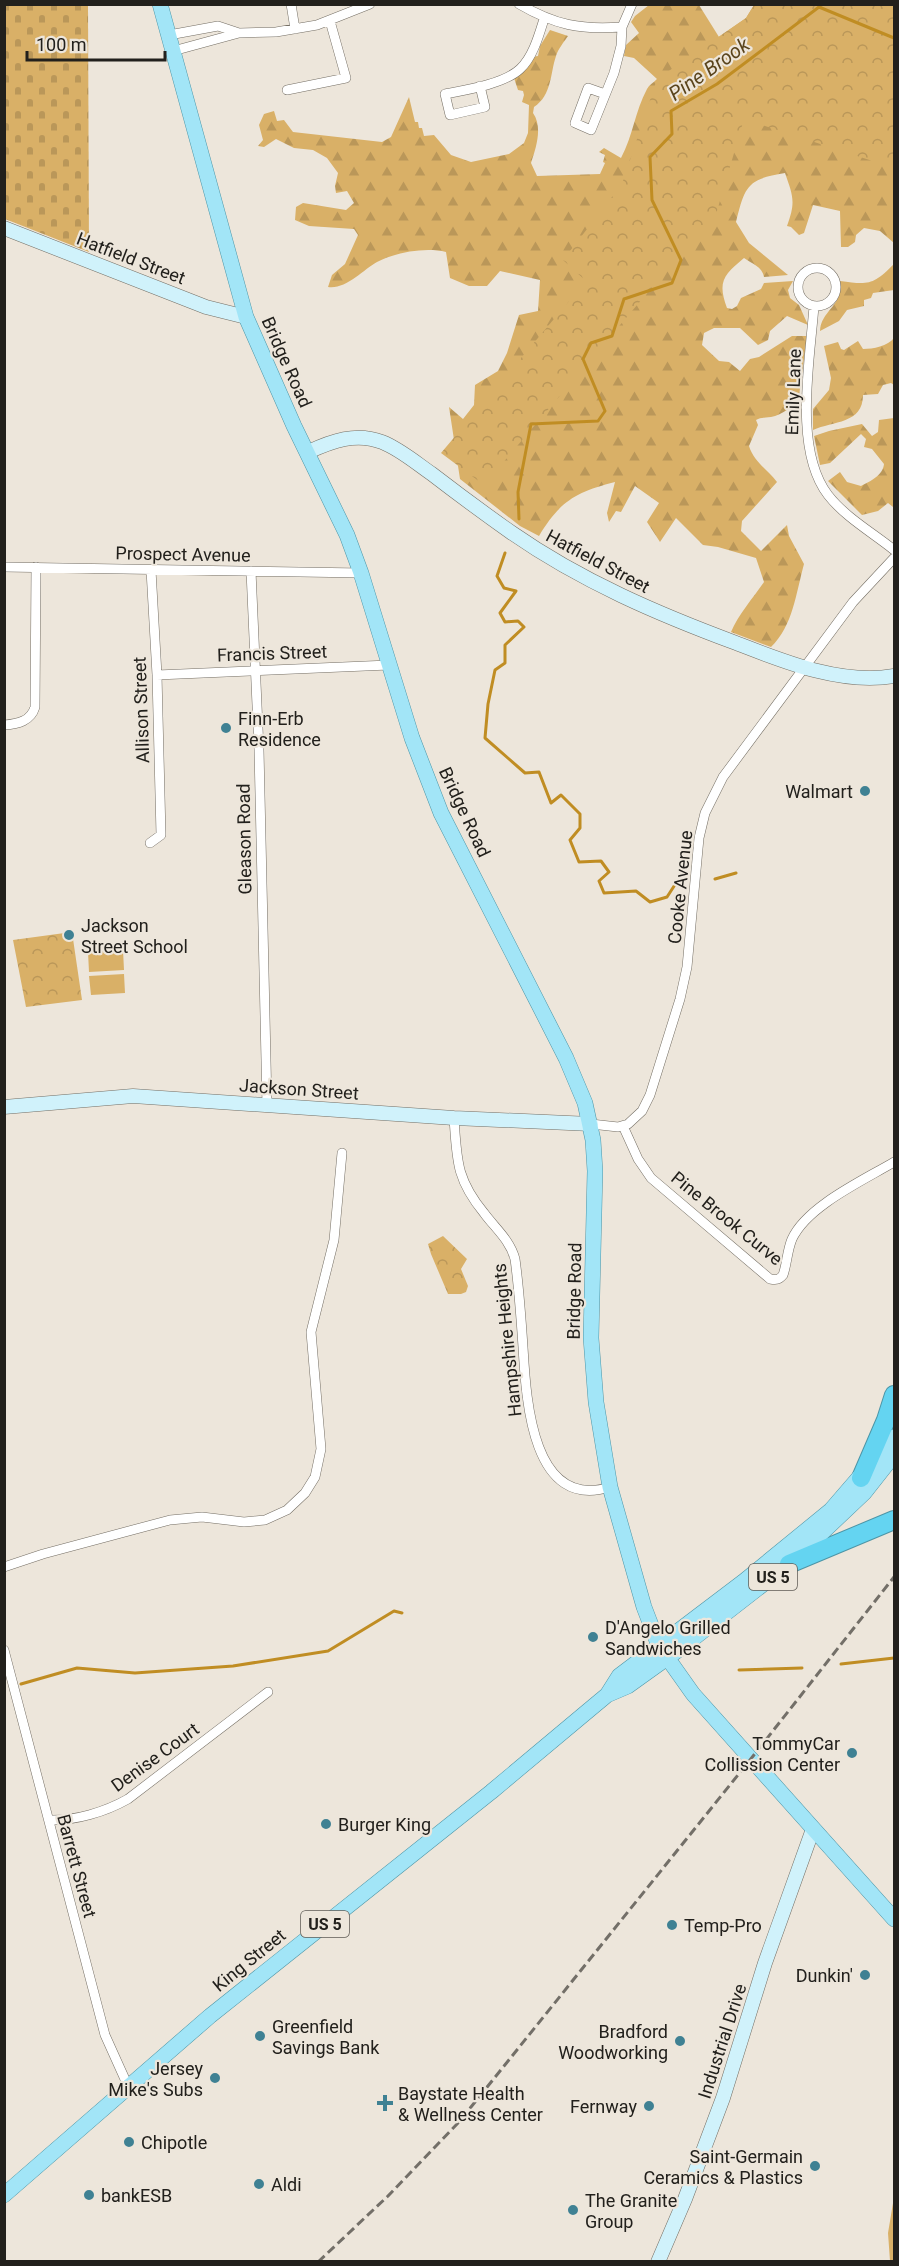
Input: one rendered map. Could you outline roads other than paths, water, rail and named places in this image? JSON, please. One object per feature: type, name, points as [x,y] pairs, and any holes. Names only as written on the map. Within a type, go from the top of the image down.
[{"type":"highway","points":[[861,1478],[886,1420],[894,1395]]},
{"type":"highway","points":[[789,1564],[894,1520]]},
{"type":"main road","name":"Bridge Road","points":[[160,4],[246,318],[294,426],[347,535],[412,738],[441,813],[566,1058],[581,1092],[591,1124],[595,1171],[591,1338],[596,1402],[610,1487],[644,1607],[663,1652],[699,1701],[894,1919]]},
{"type":"main road","name":"US 5","points":[[663,1652],[743,1582],[831,1510],[861,1478],[894,1437]]},
{"type":"main road","name":"US 5","points":[[663,1652],[789,1564],[864,1493],[894,1455]]},
{"type":"main road","name":"King Street","points":[[4,2195],[228,2002],[607,1695],[619,1676],[663,1652]]},
{"type":"street","points":[[291,4],[295,29]]},
{"type":"street","points":[[173,51],[239,33],[295,29],[330,21],[370,4]]},
{"type":"street","points":[[519,4],[544,19],[592,28],[622,27]]},
{"type":"street","points":[[605,94],[617,64],[622,27],[632,4]]},
{"type":"street","points":[[480,86],[485,107],[450,115],[445,94],[480,86],[519,70],[532,51],[544,19]]},
{"type":"street","points":[[287,90],[346,78],[330,21]]},
{"type":"street","points":[[169,35],[218,26],[239,33]]},
{"type":"street","name":"Hatfield Street","points":[[4,228],[206,307],[246,318]]},
{"type":"street","points":[[819,268],[827,271],[833,277],[836,290],[833,298],[827,304],[814,306],[806,303],[801,297],[798,285],[803,273],[819,268]]},
{"type":"street","name":"Emily Lane","points":[[814,306],[807,430],[815,474],[838,506],[894,550]]},
{"type":"street","name":"Hatfield Street","points":[[308,452],[349,437],[368,438],[382,442],[402,453],[560,565],[670,618],[806,668],[860,678],[894,676]]},
{"type":"street","name":"Cooke Avenue","points":[[623,1126],[637,1118],[646,1103],[680,999],[692,936],[699,838],[705,813],[723,777],[853,602],[894,558]]},
{"type":"street","name":"Prospect Avenue","points":[[4,567],[361,573]]},
{"type":"street","points":[[4,725],[27,720],[33,714],[35,707],[36,567]]},
{"type":"street","name":"Allison Street","points":[[150,843],[161,835],[157,675],[151,570]]},
{"type":"street","name":"Gleason Road","points":[[251,571],[267,1105]]},
{"type":"street","name":"Francis Street","points":[[157,675],[389,665]]},
{"type":"street","name":"Jackson Street","points":[[4,1107],[133,1096],[454,1118],[591,1124]]},
{"type":"street","name":"Hampshire Heights","points":[[454,1118],[456,1159],[461,1178],[478,1206],[509,1244],[515,1259],[528,1409],[544,1460],[554,1474],[577,1489],[594,1491],[610,1487]]},
{"type":"street","points":[[591,1124],[623,1126]]},
{"type":"street","name":"Pine Brook Curve","points":[[623,1126],[638,1160],[651,1178],[774,1280],[780,1279],[783,1275],[793,1238],[810,1216],[833,1198],[894,1162]]},
{"type":"street","points":[[4,1567],[43,1554],[170,1520],[202,1517],[244,1522],[265,1520],[287,1510],[305,1493],[315,1477],[321,1449],[311,1332],[332,1255],[342,1153]]},
{"type":"street","name":"Barrett Street","points":[[4,1650],[105,2035],[128,2086]]},
{"type":"street","name":"Denise Court","points":[[49,1820],[60,1820],[107,1810],[128,1799],[268,1692]]},
{"type":"street","name":"Industrial Drive","points":[[658,2262],[685,2199],[723,2098],[765,1964],[813,1829]]},
{"type":"waterway","name":"Pine Brook","points":[[519,519],[518,492],[531,424],[598,421],[605,411],[583,359],[591,343],[612,336],[624,299],[672,283],[681,260],[652,200],[650,157],[672,134],[671,111],[717,84],[819,7],[894,38]]},
{"type":"waterway","name":"Pine Brook","points":[[505,553],[497,576],[504,588],[516,591],[500,613],[505,622],[518,621],[524,627],[505,645],[505,663],[495,670],[488,704],[485,738],[525,773],[539,772],[551,803],[561,795],[580,814],[580,828],[570,840],[579,862],[601,861],[609,872],[599,881],[604,893],[636,891],[650,902],[667,897],[678,880]]},
{"type":"waterway","name":"Pine Brook","points":[[715,879],[736,873]]},
{"type":"waterway","points":[[21,1684],[77,1668],[135,1673],[233,1666],[328,1651],[394,1611],[402,1613]]},
{"type":"waterway","points":[[841,1664],[894,1658]]},
{"type":"waterway","points":[[739,1670],[802,1668]]},
{"type":"railway","points":[[318,2262],[388,2196],[459,2122],[894,1577]]},
{"type":"place","name":"Finn-Erb Residence","points":[[226,728]]},
{"type":"place","name":"Walmart","points":[[865,791]]},
{"type":"place","name":"Jackson Street School","points":[[69,935]]},
{"type":"place","name":"D'Angelo Grilled Sandwiches","points":[[593,1637]]},
{"type":"place","name":"TommyCar Collission Center","points":[[852,1753]]},
{"type":"place","name":"Burger King","points":[[326,1824]]},
{"type":"place","name":"Temp-Pro","points":[[672,1925]]},
{"type":"place","name":"Dunkin'","points":[[865,1975]]},
{"type":"place","name":"Greenfield Savings Bank","points":[[260,2036]]},
{"type":"place","name":"Bradford Woodworking","points":[[680,2041]]},
{"type":"place","name":"Jersey Mike's Subs","points":[[215,2078]]},
{"type":"place","name":"Baystate Health & Wellness Center","points":[[385,2103]]},
{"type":"place","name":"Fernway","points":[[649,2106]]},
{"type":"place","name":"Chipotle","points":[[129,2142]]},
{"type":"place","name":"Saint-Germain Ceramics & Plastics","points":[[815,2166]]},
{"type":"place","name":"Aldi","points":[[259,2184]]},
{"type":"place","name":"bankESB","points":[[89,2195]]},
{"type":"place","name":"The Granite Group","points":[[573,2210]]}]
